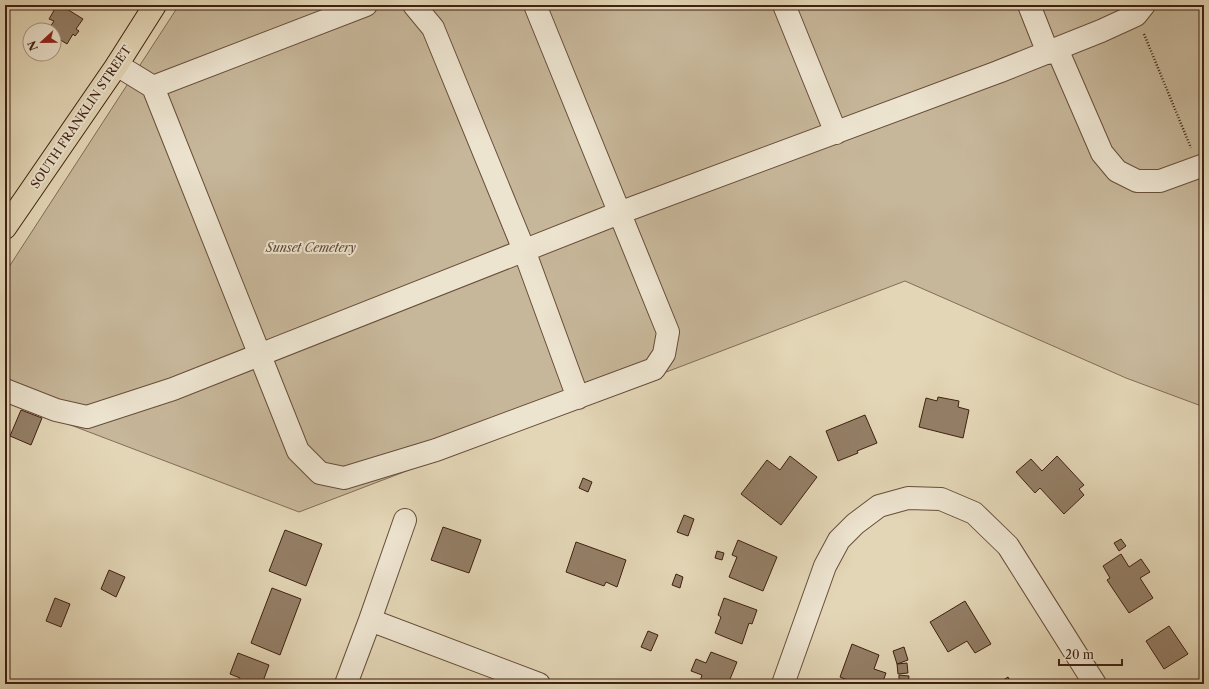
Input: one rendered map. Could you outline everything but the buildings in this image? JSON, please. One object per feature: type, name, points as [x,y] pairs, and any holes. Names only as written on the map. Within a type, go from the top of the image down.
[{"type":"main road","name":"SOUTH FRANKLIN STREET","points":[[5,228],[117,65],[155,5]]},
{"type":"street","points":[[153,87],[366,5]]},
{"type":"street","points":[[414,5],[433,28],[524,250],[578,398]]},
{"type":"street","points":[[117,65],[153,87],[298,451],[320,473],[344,478],[436,450],[654,369],[664,354],[668,332],[535,5]]},
{"type":"street","points":[[784,5],[836,133]]},
{"type":"street","points":[[1029,5],[1102,153],[1117,171],[1136,181],[1160,181],[1201,166]]},
{"type":"street","points":[[5,390],[56,410],[87,417],[173,389],[619,213],[1052,51],[1140,10]]},
{"type":"street","points":[[783,684],[825,566],[839,540],[855,524],[879,506],[908,498],[941,499],[974,513],[1008,546],[1095,684]]},
{"type":"street","points":[[346,684],[405,520]]},
{"type":"street","points":[[370,620],[539,684]]},
{"type":"path","points":[[1140,10],[1201,166]]},
{"type":"green space","name":"Sunset Cemetery","points":[[179,5],[1204,5],[1204,407],[1126,378],[905,281],[299,512],[5,400],[5,273]]}]
